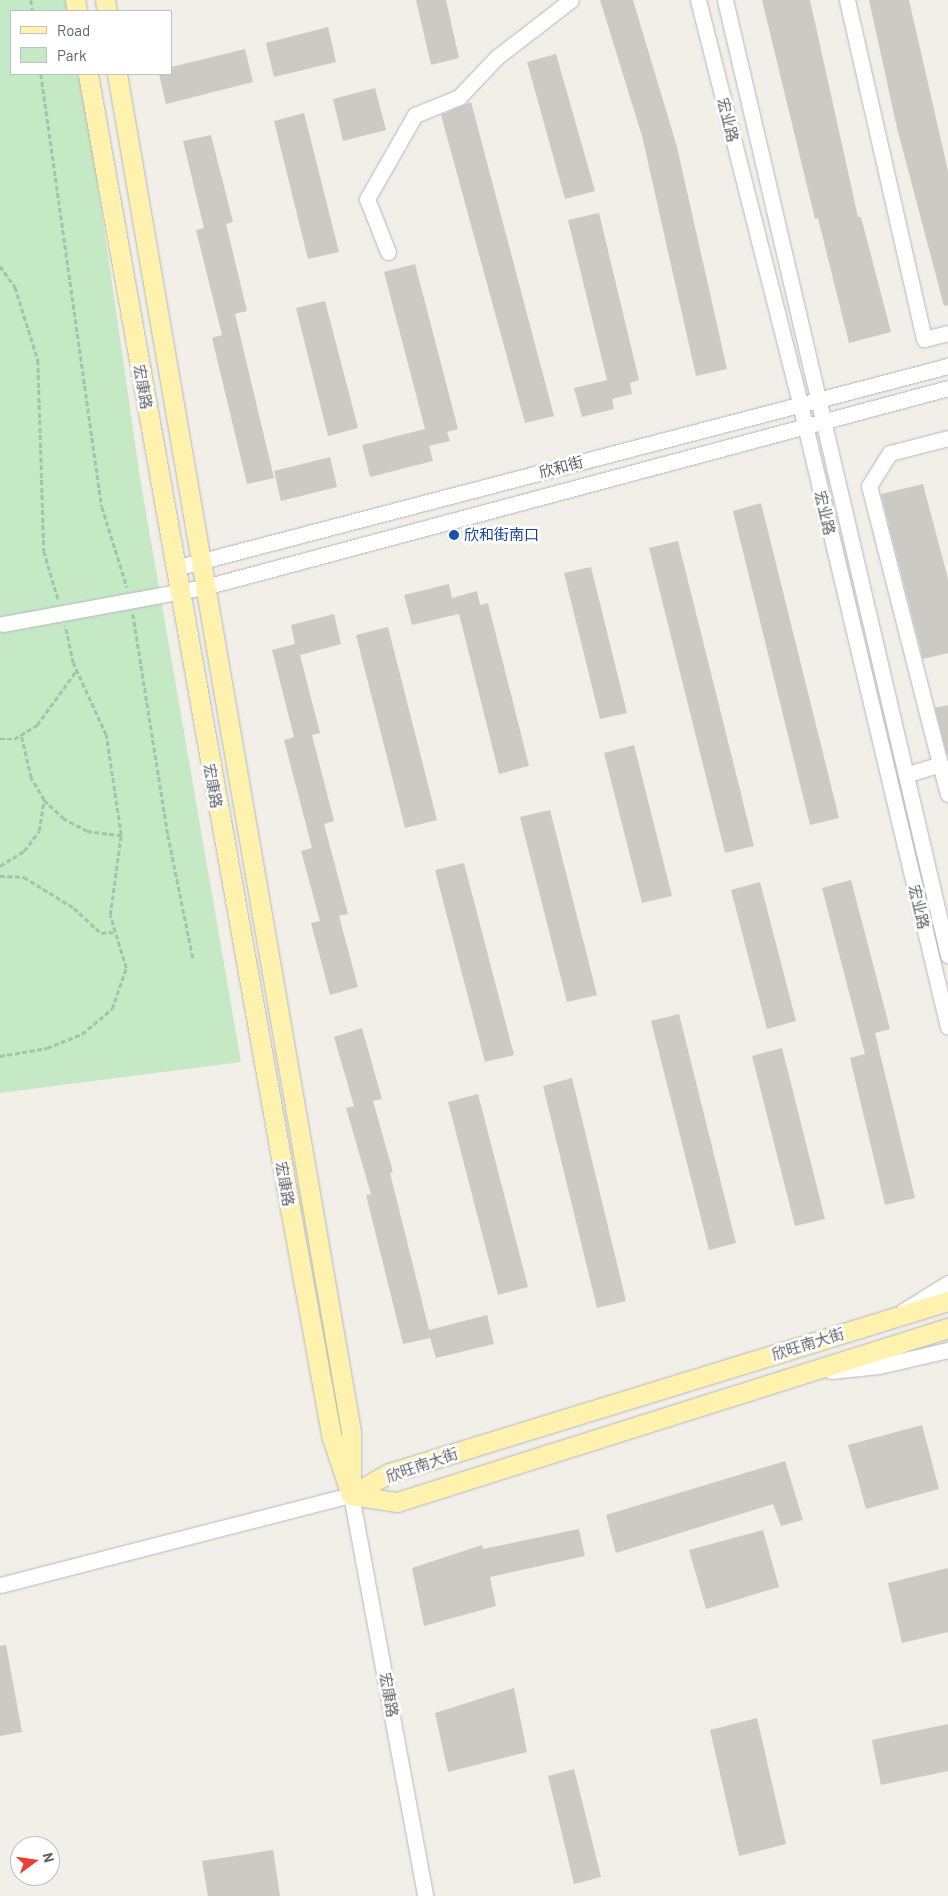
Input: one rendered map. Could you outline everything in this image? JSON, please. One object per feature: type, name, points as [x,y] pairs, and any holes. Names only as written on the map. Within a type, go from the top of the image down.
[{"type":"main road","name":"宏康路","points":[[88,75],[178,593],[330,1428],[351,1495]]},
{"type":"main road","name":"宏康路","points":[[117,75],[351,1431],[351,1495]]},
{"type":"main road","name":"欣旺南大街","points":[[351,1495],[389,1473],[948,1301]]},
{"type":"main road","name":"欣旺南大街","points":[[351,1495],[397,1502],[948,1328]]},
{"type":"street","points":[[388,252],[367,199],[415,116],[459,97],[497,57],[571,0]]},
{"type":"street","name":"宏业路","points":[[698,0],[800,404],[948,1027]]},
{"type":"street","name":"宏业路","points":[[725,0],[908,774],[948,955]]},
{"type":"street","points":[[847,0],[924,339],[948,333]]},
{"type":"street","name":"欣和街","points":[[175,568],[202,563],[639,445],[948,366]]},
{"type":"street","name":"欣和街","points":[[3,624],[205,588],[644,468],[948,388]]},
{"type":"street","points":[[948,438],[890,453],[869,486],[948,794]]},
{"type":"street","points":[[639,445],[651,448],[654,453],[644,468]]},
{"type":"street","points":[[370,519],[362,526],[359,536],[363,542],[374,542]]},
{"type":"street","points":[[908,774],[940,764]]},
{"type":"street","points":[[891,1318],[948,1282]]},
{"type":"street","points":[[802,1374],[879,1366],[948,1350]]},
{"type":"street","points":[[0,1585],[351,1495]]},
{"type":"street","name":"宏康路","points":[[351,1495],[425,1896]]},
{"type":"path","points":[[41,75],[102,507],[131,602],[168,835],[193,958]]},
{"type":"path","points":[[0,266],[15,286],[38,360],[44,551],[76,671],[106,735],[121,835],[110,915],[126,968],[112,1009],[82,1034],[47,1048],[0,1056]]},
{"type":"path","points":[[0,739],[14,739],[37,725],[76,671]]},
{"type":"path","points":[[21,734],[30,778],[44,800],[63,818],[87,831],[121,835]]},
{"type":"path","points":[[0,866],[24,851],[39,832],[44,800]]},
{"type":"path","points":[[0,876],[24,877],[74,908],[101,933],[115,932]]},
{"type":"green space","points":[[0,0],[66,0],[70,10],[10,10],[10,75],[82,75],[140,478],[241,1062],[0,1093]]},
{"type":"building","points":[[416,0],[446,0],[459,58],[431,65]]},
{"type":"building","points":[[600,0],[633,0],[677,147],[727,369],[696,376],[642,136]]},
{"type":"building","points":[[762,0],[810,0],[858,217],[861,217],[891,332],[849,343],[818,218],[815,219]]},
{"type":"building","points":[[869,0],[909,0],[948,171],[948,305],[944,306],[897,128]]},
{"type":"building","points":[[328,27],[336,62],[274,77],[266,43]]},
{"type":"building","points":[[245,49],[253,82],[166,104],[159,75],[172,75],[172,67]]},
{"type":"building","points":[[556,54],[595,191],[565,199],[527,62]]},
{"type":"building","points":[[375,88],[386,130],[343,141],[333,99]]},
{"type":"building","points":[[471,102],[554,416],[525,423],[441,115]]},
{"type":"building","points":[[304,113],[339,252],[308,259],[274,121]]},
{"type":"building","points":[[211,135],[233,222],[226,224],[247,311],[235,314],[274,478],[247,484],[212,338],[222,335],[196,230],[204,228],[183,141]]},
{"type":"building","points":[[599,213],[639,380],[630,383],[632,394],[612,399],[614,409],[582,417],[574,388],[607,380],[568,220]]},
{"type":"building","points":[[415,264],[458,429],[447,432],[450,441],[429,446],[433,461],[370,477],[362,445],[425,429],[384,272]]},
{"type":"building","points":[[325,301],[358,428],[328,436],[296,308]]},
{"type":"building","points":[[330,457],[337,487],[281,501],[274,471]]},
{"type":"building","points":[[923,484],[948,579],[948,653],[923,659],[881,494]]},
{"type":"building","points":[[761,503],[839,818],[810,825],[733,511]]},
{"type":"building","points":[[678,541],[754,846],[725,853],[649,548]]},
{"type":"building","points":[[591,567],[627,713],[600,719],[564,573]]},
{"type":"building","points":[[449,584],[452,598],[477,591],[480,605],[488,603],[529,766],[499,774],[459,614],[412,625],[404,595]]},
{"type":"building","points":[[334,614],[341,644],[300,655],[320,733],[312,735],[334,821],[324,824],[348,914],[339,916],[358,987],[330,995],[311,923],[320,921],[301,851],[312,848],[284,740],[294,737],[272,650],[295,644],[291,625]]},
{"type":"building","points":[[388,627],[437,820],[405,828],[356,635]]},
{"type":"building","points":[[948,705],[948,755],[947,755],[935,708]]},
{"type":"building","points":[[634,745],[672,896],[642,903],[604,753]]},
{"type":"building","points":[[550,810],[597,995],[567,1002],[520,817]]},
{"type":"building","points":[[464,863],[514,1055],[485,1062],[435,870]]},
{"type":"building","points":[[851,880],[890,1029],[875,1033],[915,1198],[885,1205],[850,1058],[865,1054],[822,888]]},
{"type":"building","points":[[760,882],[796,1021],[767,1029],[731,890]]},
{"type":"building","points":[[679,1014],[736,1243],[709,1250],[651,1021]]},
{"type":"building","points":[[362,1028],[382,1099],[373,1101],[393,1172],[390,1173],[429,1330],[487,1315],[494,1344],[436,1358],[430,1338],[403,1344],[366,1195],[371,1194],[346,1108],[354,1106],[334,1037]]},
{"type":"building","points":[[782,1048],[825,1219],[795,1226],[752,1056]]},
{"type":"building","points":[[572,1078],[626,1301],[597,1308],[543,1086]]},
{"type":"building","points":[[478,1094],[528,1287],[498,1295],[448,1102]]},
{"type":"building","points":[[922,1425],[939,1489],[866,1509],[848,1445]]},
{"type":"building","points":[[785,1461],[803,1520],[781,1526],[773,1504],[616,1553],[606,1515]]},
{"type":"building","points":[[579,1529],[585,1556],[490,1577],[496,1606],[424,1626],[412,1568],[482,1545],[483,1549]]},
{"type":"building","points":[[763,1530],[779,1587],[706,1609],[689,1550]]},
{"type":"building","points":[[948,1568],[948,1632],[902,1643],[888,1583]]},
{"type":"building","points":[[6,1645],[22,1732],[0,1736],[0,1646]]},
{"type":"building","points":[[514,1688],[527,1752],[448,1772],[435,1713]]},
{"type":"building","points":[[757,1718],[786,1844],[739,1856],[710,1730]]},
{"type":"building","points":[[948,1724],[948,1771],[881,1785],[872,1740]]},
{"type":"building","points":[[574,1769],[601,1877],[574,1884],[548,1776]]},
{"type":"building","points":[[273,1850],[280,1896],[208,1896],[202,1861]]},
{"type":"place","name":"欣和街南口","points":[[454,535]]}]
